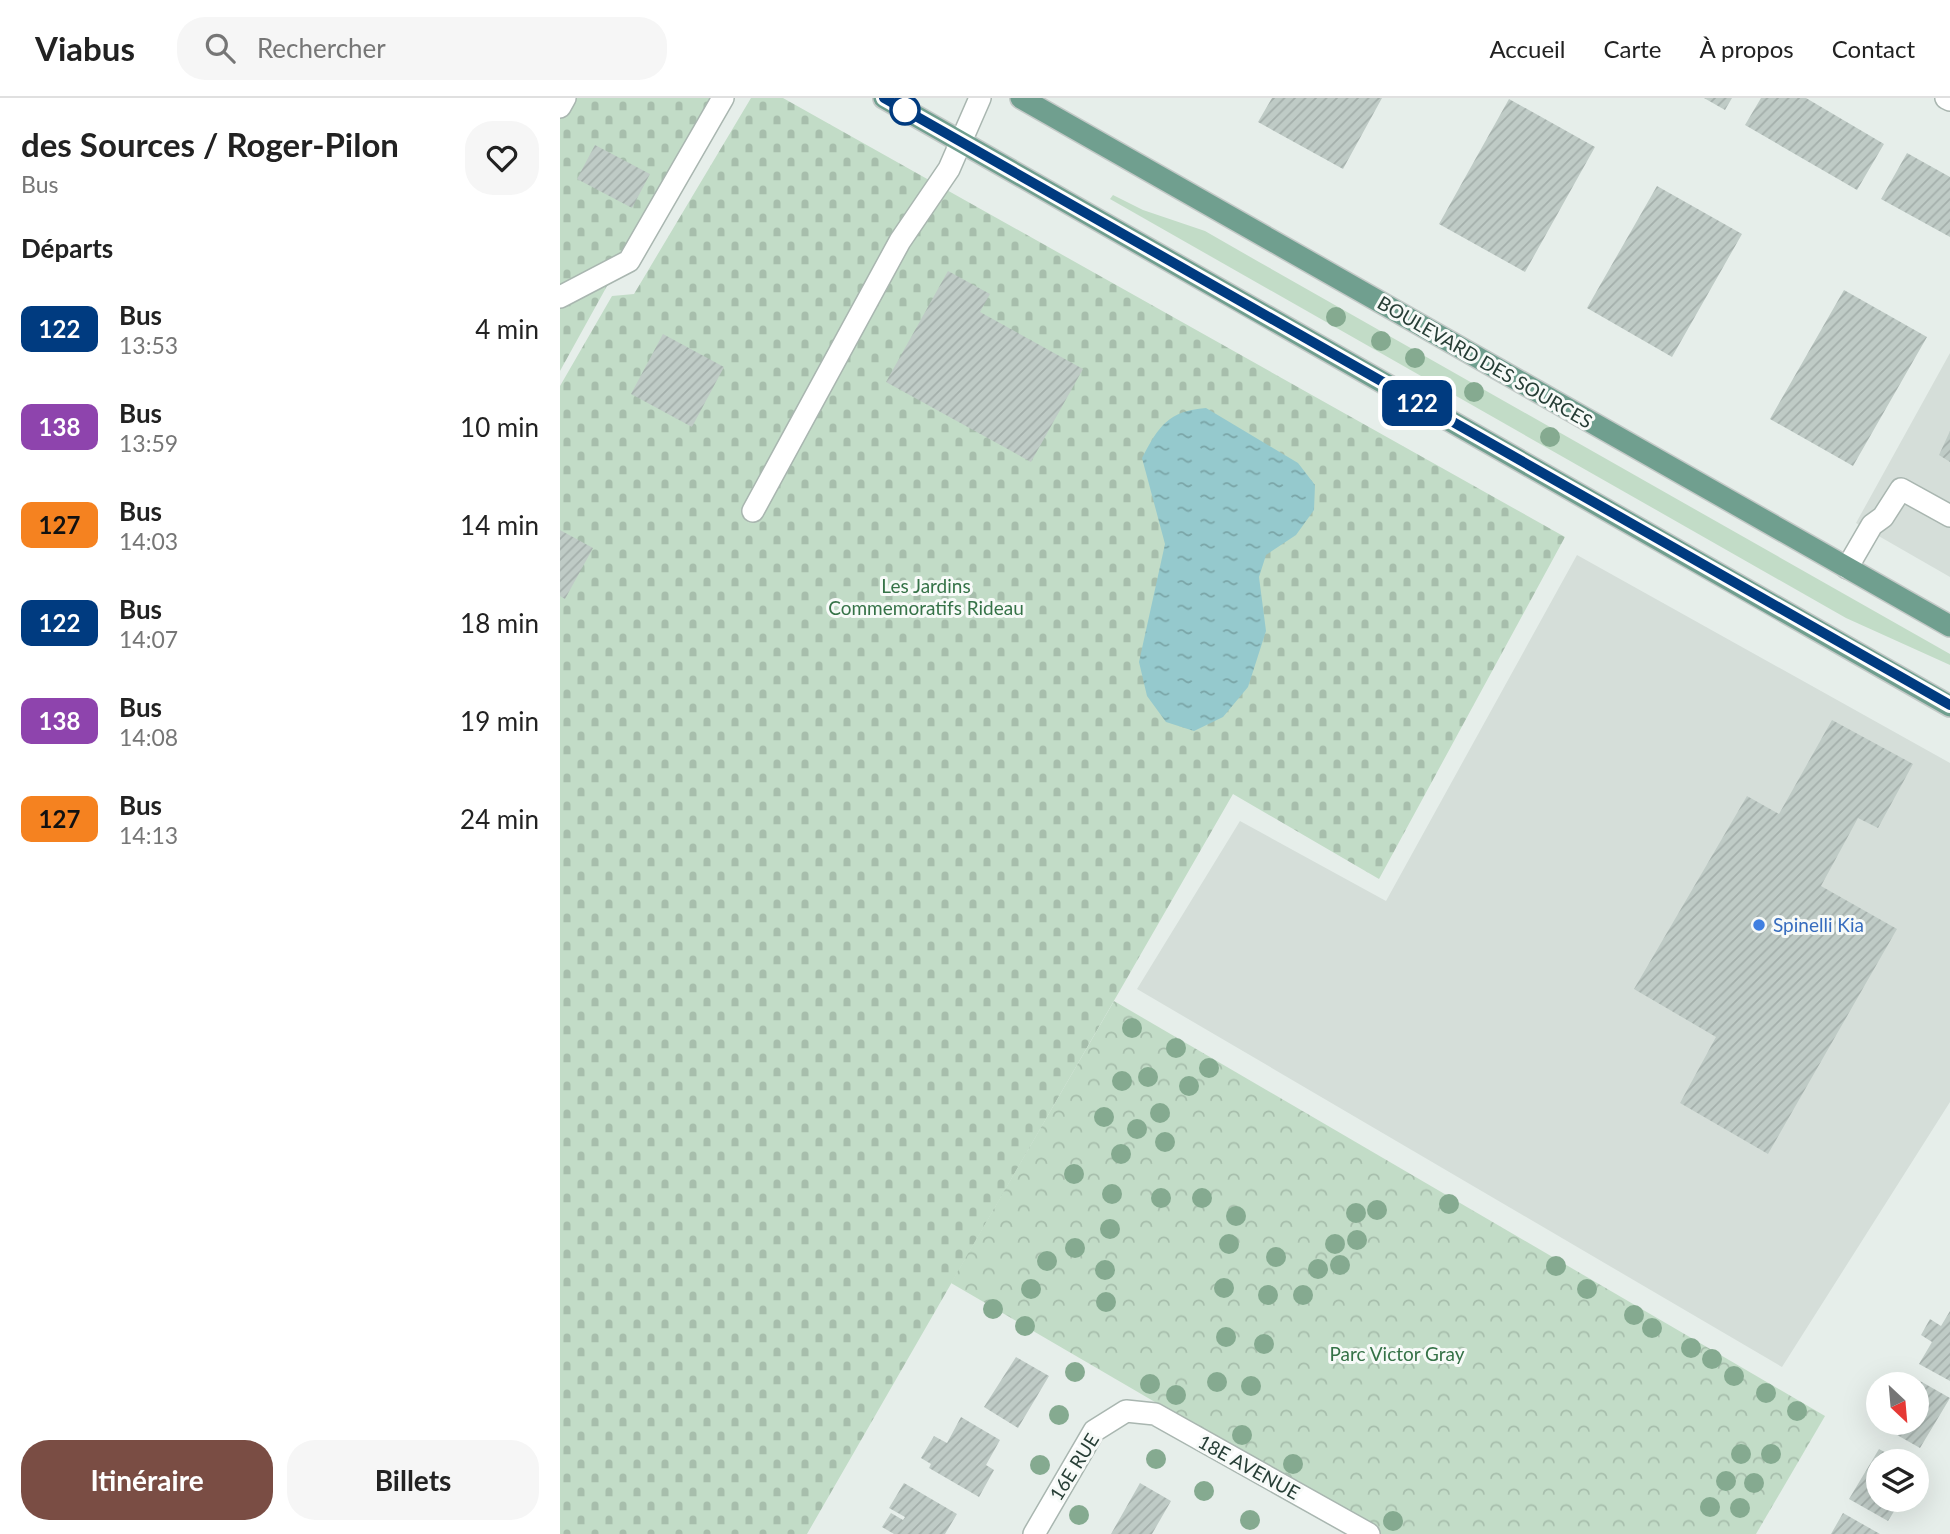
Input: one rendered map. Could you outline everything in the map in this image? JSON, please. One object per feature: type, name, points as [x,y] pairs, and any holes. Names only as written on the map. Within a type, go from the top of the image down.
[{"type":"main road","points":[[884,98],[1950,705]]},
{"type":"main road","name":"BOULEVARD DES SOURCES","points":[[1021,98],[1950,626]]},
{"type":"street","points":[[560,107],[565,98]]},
{"type":"street","points":[[560,297],[629,261],[723,98]]},
{"type":"street","points":[[753,511],[900,241],[941,181],[980,98]]},
{"type":"street","points":[[1847,568],[1872,525],[1883,517],[1901,489],[1950,516]]},
{"type":"street","name":"16E RUE","points":[[1034,1534],[1094,1431],[1126,1411]]},
{"type":"street","name":"18E AVENUE","points":[[1126,1411],[1155,1414],[1369,1534]]},
{"type":"shaded area","points":[[1950,353],[1950,577],[1856,523]]},
{"type":"shaded area","points":[[1577,555],[1950,763],[1950,1102],[1782,1367],[1137,989],[1240,821],[1386,901]]},
{"type":"green space","points":[[560,98],[711,98],[560,371]]},
{"type":"green space","name":"Les Jardins Commemoratifs Rideau","points":[[751,98],[783,98],[1565,537],[1379,879],[1233,794],[807,1534],[560,1534],[560,386],[612,296],[634,294]]},
{"type":"green space","points":[[1113,195],[1143,210],[1205,231],[1950,654],[1950,665],[1846,618],[1110,199]]},
{"type":"green space","name":"Parc Victor Gray","points":[[1114,1001],[1825,1416],[1756,1534],[1381,1534],[951,1283]]},
{"type":"water","points":[[1206,408],[1298,463],[1315,485],[1314,510],[1296,535],[1266,555],[1259,577],[1266,631],[1248,687],[1223,717],[1194,731],[1166,722],[1147,696],[1139,662],[1165,544],[1142,458],[1166,422],[1182,413]]},
{"type":"building","points":[[1272,98],[1382,98],[1343,169],[1258,122]]},
{"type":"building","points":[[1704,98],[1732,98],[1725,110]]},
{"type":"building","points":[[1761,98],[1806,98],[1884,144],[1857,190],[1745,125]]},
{"type":"building","points":[[1509,99],[1595,147],[1525,272],[1439,224]]},
{"type":"building","points":[[595,145],[650,174],[632,208],[577,179]]},
{"type":"building","points":[[1907,153],[1950,177],[1950,237],[1881,199]]},
{"type":"building","points":[[1657,186],[1742,234],[1672,357],[1587,308]]},
{"type":"building","points":[[948,271],[990,294],[980,312],[1083,369],[1031,462],[886,382]]},
{"type":"building","points":[[1844,290],[1927,337],[1853,466],[1770,419]]},
{"type":"building","points":[[663,334],[724,367],[692,427],[631,394]]},
{"type":"building","points":[[1950,431],[1950,462],[1939,455]]},
{"type":"building","points":[[560,530],[593,548],[565,599],[560,596]]},
{"type":"building","points":[[1832,720],[1913,764],[1878,828],[1858,818],[1821,886],[1897,929],[1768,1154],[1680,1103],[1716,1037],[1634,989],[1747,796],[1779,814]]},
{"type":"building","points":[[1950,1311],[1950,1381],[1919,1364],[1932,1342],[1921,1335],[1930,1319],[1941,1326]]},
{"type":"building","points":[[1016,1357],[1049,1376],[1018,1428],[984,1407]]},
{"type":"building","points":[[1929,1386],[1950,1398],[1929,1433]]},
{"type":"building","points":[[961,1417],[1000,1440],[986,1465],[994,1470],[979,1497],[929,1468],[931,1464],[921,1458],[934,1436],[947,1443]]},
{"type":"building","points":[[1897,1435],[1928,1435],[1920,1448]]},
{"type":"building","points":[[1866,1471],[1866,1509],[1849,1499]]},
{"type":"building","points":[[904,1483],[957,1514],[945,1534],[894,1534],[882,1527],[891,1513],[903,1520],[905,1517],[889,1508]]},
{"type":"building","points":[[1140,1483],[1171,1501],[1152,1534],[1111,1534]]},
{"type":"building","points":[[1872,1512],[1894,1512],[1888,1521]]},
{"type":"building","points":[[1843,1513],[1880,1534],[1831,1534]]},
{"type":"bus line","name":"122","points":[[884,98],[1950,705]]},
{"type":"place","name":"Spinelli Kia","points":[[1759,925]]}]
